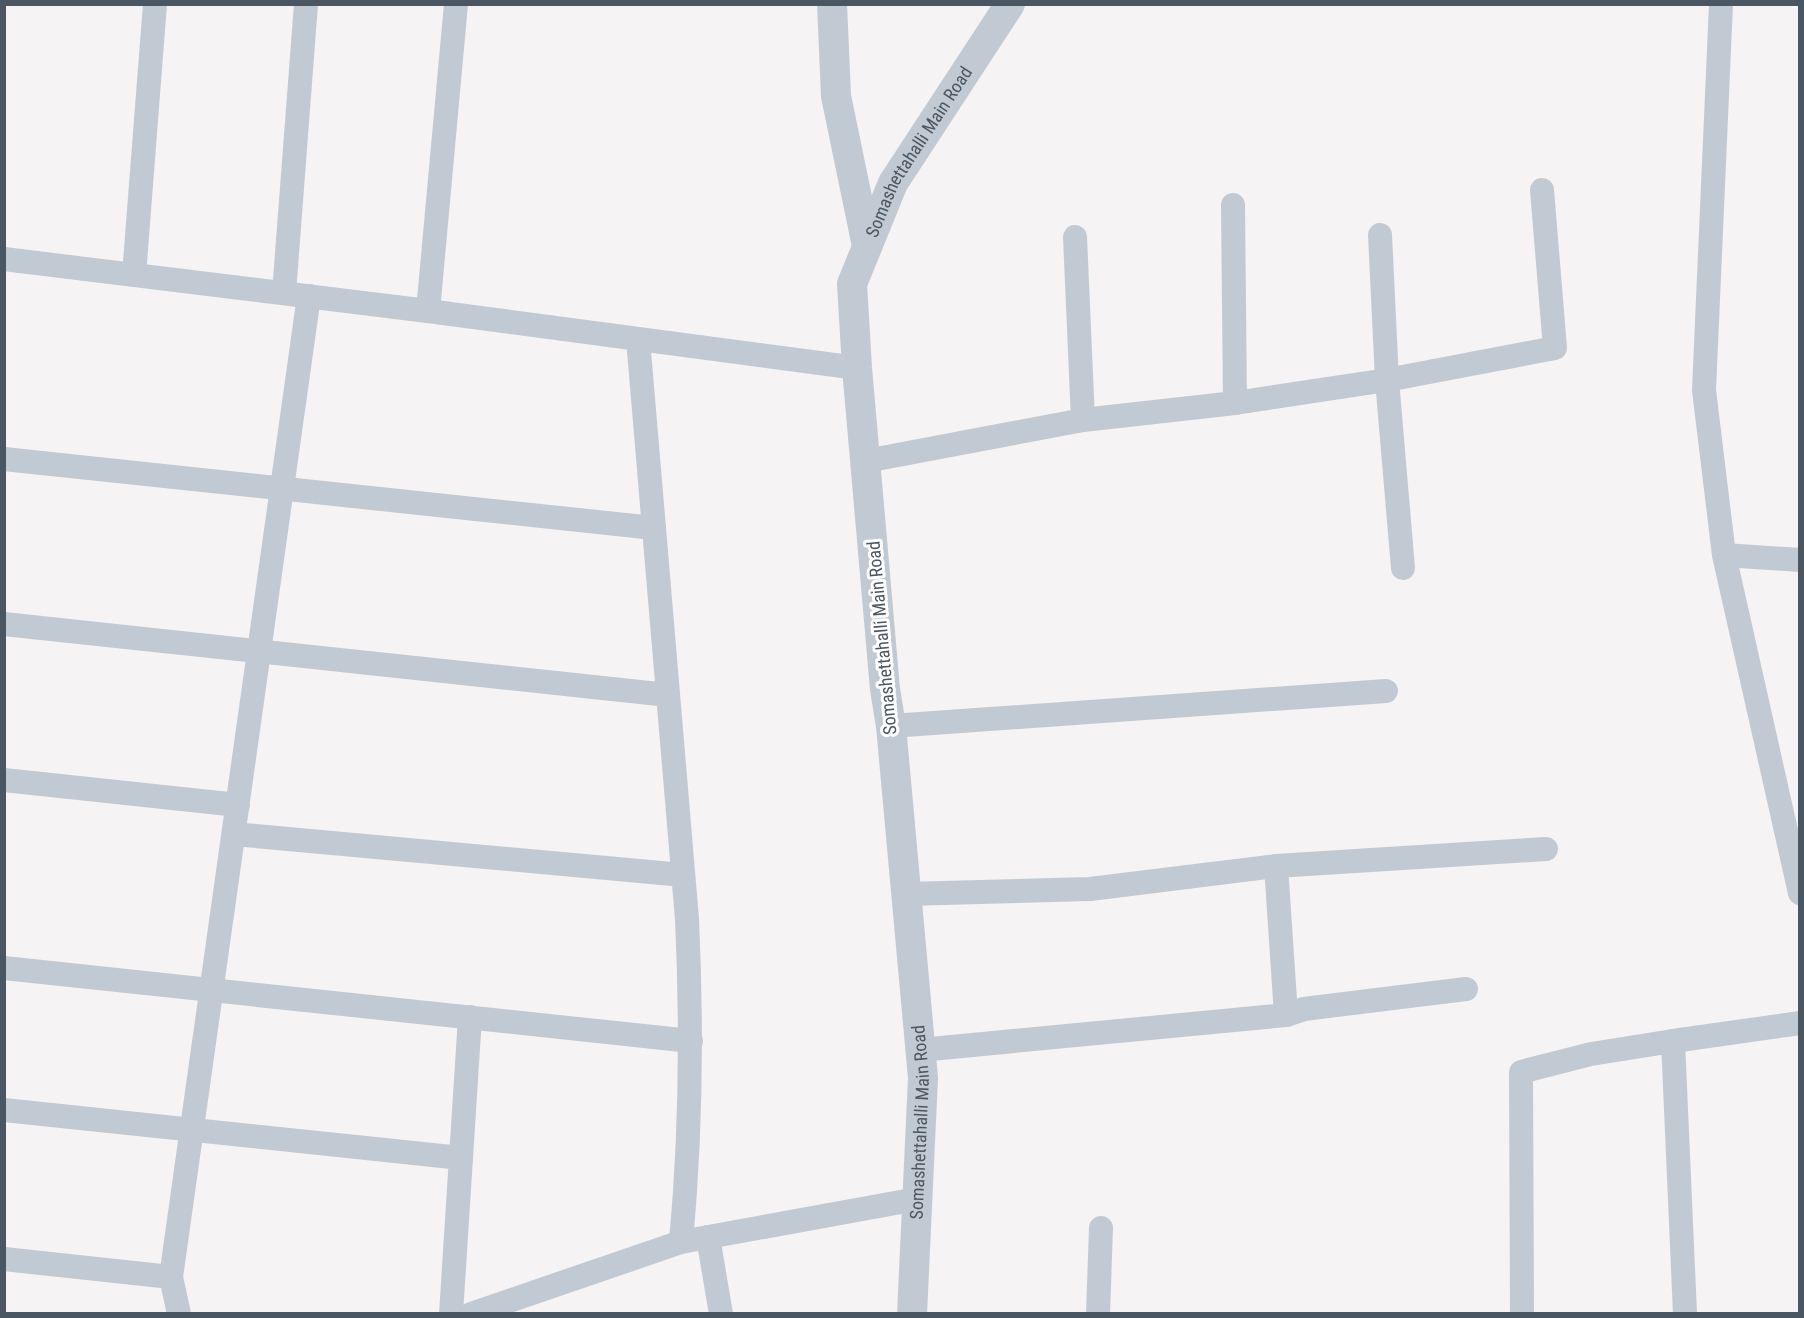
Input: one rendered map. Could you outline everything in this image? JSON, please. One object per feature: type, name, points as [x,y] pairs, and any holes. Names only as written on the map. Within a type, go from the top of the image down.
[{"type":"street","points":[[134,275],[155,4]]},
{"type":"street","points":[[284,293],[306,4]]},
{"type":"street","points":[[428,311],[456,4]]},
{"type":"street","points":[[832,4],[836,96],[867,246]]},
{"type":"street","name":"Somashettahalli Main Road","points":[[912,1314],[923,1078],[891,726],[885,689],[857,368],[852,284],[893,183],[1010,4]]},
{"type":"street","points":[[1721,4],[1704,390],[1724,555],[1800,893]]},
{"type":"street","points":[[866,461],[1083,420],[1235,403],[1387,380],[1555,348],[1542,190]]},
{"type":"street","points":[[1233,205],[1235,403]]},
{"type":"street","points":[[1380,235],[1387,380],[1403,568]]},
{"type":"street","points":[[1075,237],[1083,420]]},
{"type":"street","points":[[4,259],[428,311],[857,368]]},
{"type":"street","points":[[179,1314],[171,1277],[309,296]]},
{"type":"street","points":[[638,339],[689,961],[691,1041],[687,1177],[681,1242]]},
{"type":"street","points":[[4,459],[654,528]]},
{"type":"street","points":[[1724,555],[1800,560]]},
{"type":"street","points":[[4,624],[668,695]]},
{"type":"street","points":[[891,726],[1386,691]]},
{"type":"street","points":[[4,780],[238,805]]},
{"type":"street","points":[[234,834],[683,874]]},
{"type":"street","points":[[906,894],[1090,889],[1276,866],[1546,849]]},
{"type":"street","points":[[1276,866],[1286,1015]]},
{"type":"street","points":[[4,968],[691,1041]]},
{"type":"street","points":[[920,1050],[1286,1015],[1305,1009],[1466,989]]},
{"type":"street","points":[[451,1314],[470,1017]]},
{"type":"street","points":[[1522,1314],[1521,1072],[1591,1054],[1800,1023]]},
{"type":"street","points":[[1672,1041],[1685,1314]]},
{"type":"street","points":[[4,1110],[461,1158]]},
{"type":"street","points":[[471,1314],[681,1242],[917,1199]]},
{"type":"street","points":[[1098,1314],[1101,1228]]},
{"type":"street","points":[[708,1237],[721,1314]]},
{"type":"street","points":[[4,1259],[171,1277]]}]
